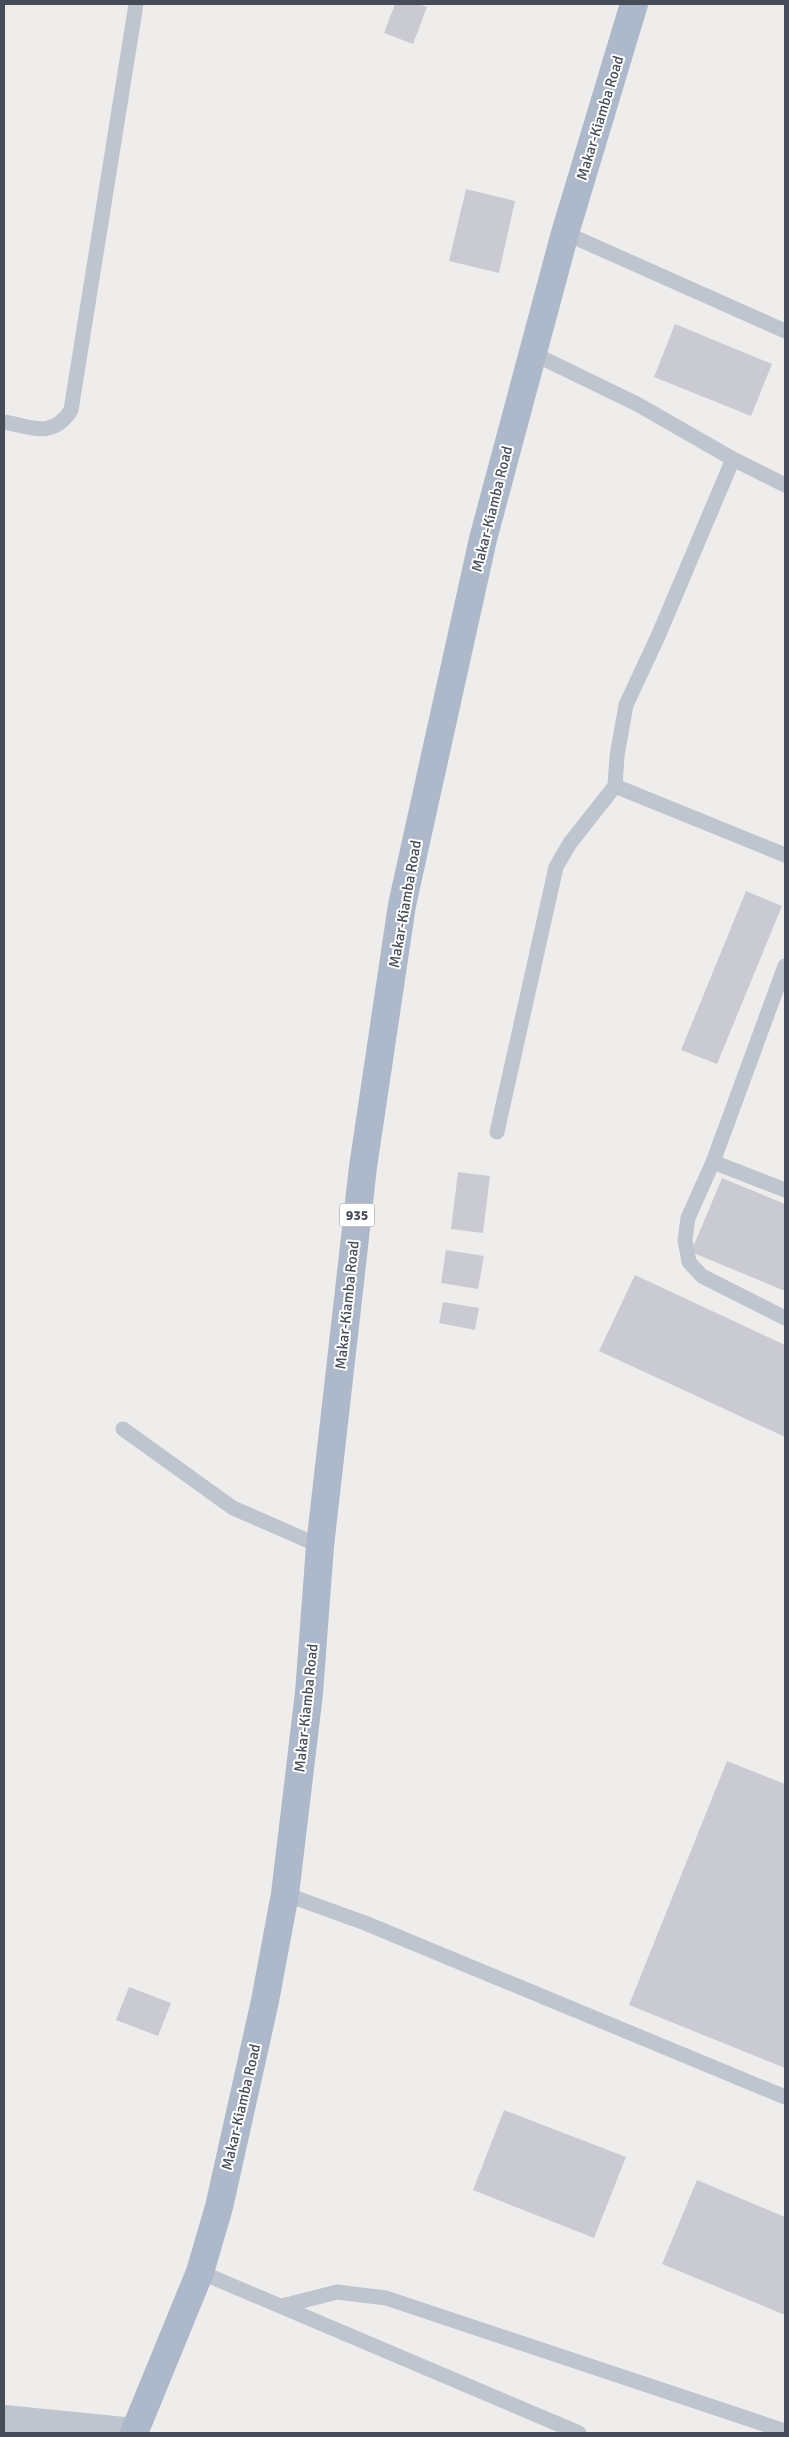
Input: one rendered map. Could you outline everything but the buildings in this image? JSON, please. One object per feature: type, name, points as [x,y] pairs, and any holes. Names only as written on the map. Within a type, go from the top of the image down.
[{"type":"main road","name":"Makar-Kiamba Road","points":[[134,2433],[200,2272],[219,2207],[265,2001],[285,1894],[309,1693],[320,1546],[363,1167],[402,906],[483,539],[565,233],[634,4]]},
{"type":"street","points":[[4,2419],[134,2433]]},
{"type":"lane","points":[[4,422],[44,429],[53,428],[60,424],[71,410],[136,4]]},
{"type":"lane","points":[[565,233],[785,331]]},
{"type":"lane","points":[[532,353],[637,404],[733,459],[785,485]]},
{"type":"lane","points":[[497,1132],[556,867],[570,843],[615,786],[617,756],[626,704],[659,634],[733,459]]},
{"type":"lane","points":[[615,786],[785,855]]},
{"type":"lane","points":[[785,966],[714,1162],[688,1218],[685,1240],[689,1262],[702,1276],[785,1318]]},
{"type":"lane","points":[[714,1162],[785,1190]]},
{"type":"lane","points":[[123,1429],[233,1508],[320,1546]]},
{"type":"lane","points":[[285,1894],[374,1926],[785,2097]]},
{"type":"lane","points":[[200,2272],[579,2433]]},
{"type":"lane","points":[[282,2306],[337,2292],[386,2298],[785,2431]]}]
